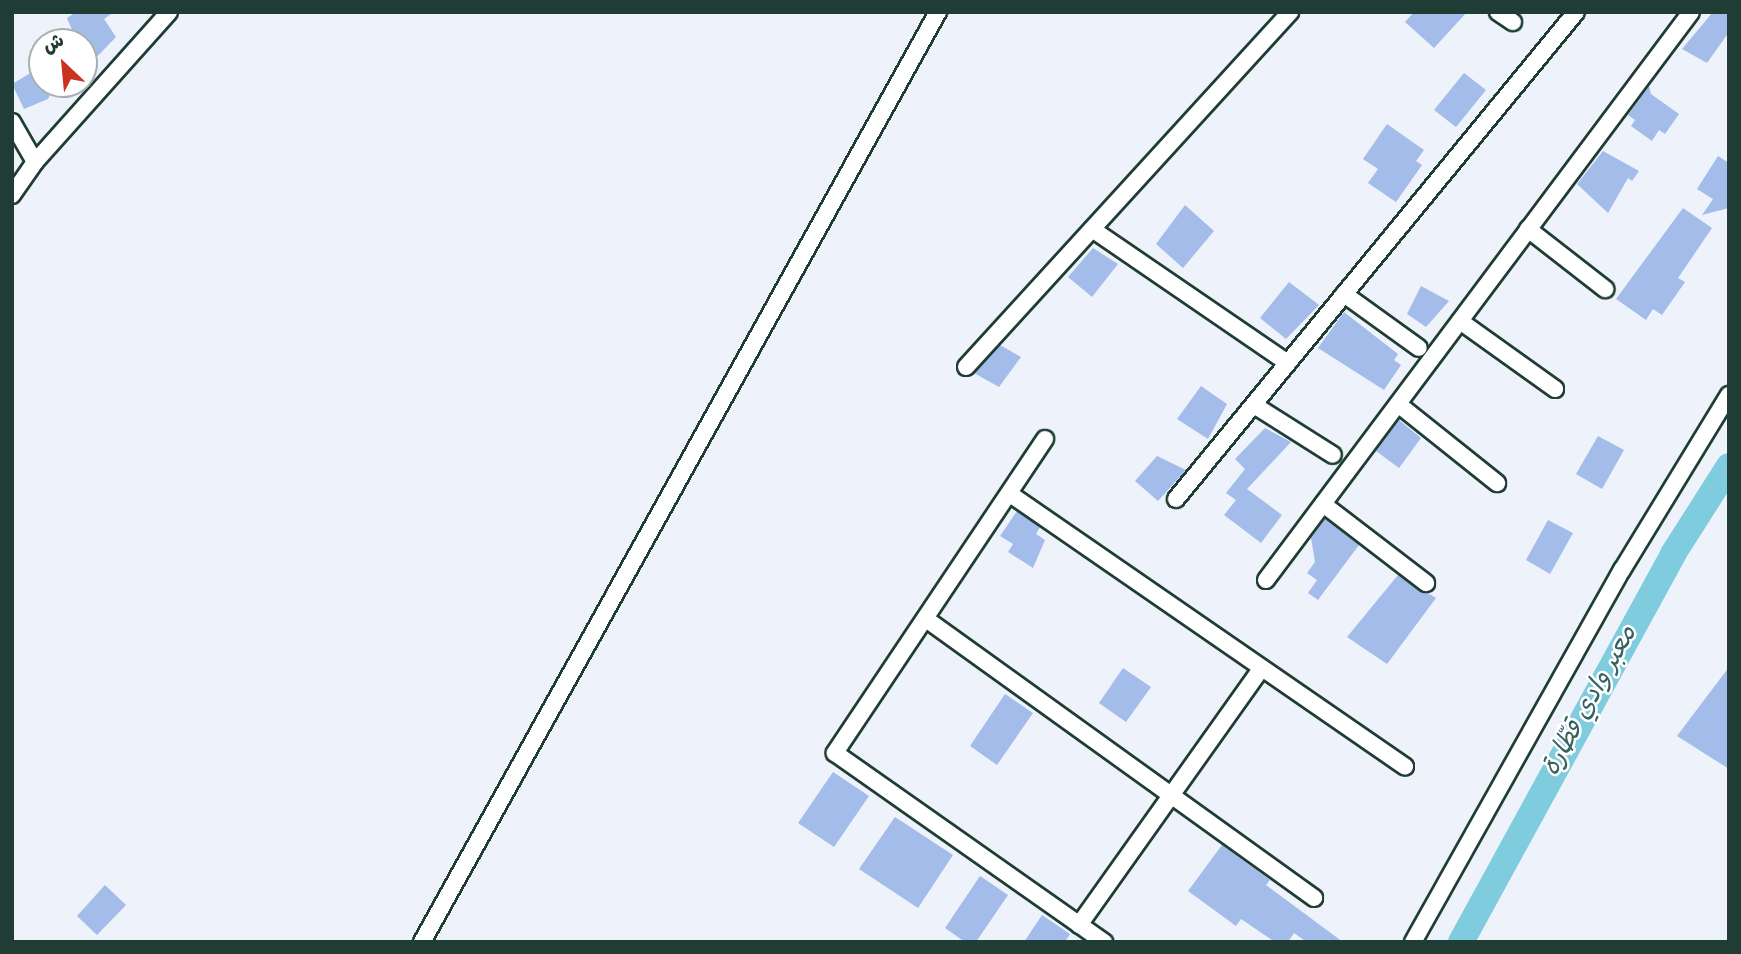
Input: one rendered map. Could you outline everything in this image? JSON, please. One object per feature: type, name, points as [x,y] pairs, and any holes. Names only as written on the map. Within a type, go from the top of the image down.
[{"type":"street","points":[[12,195],[35,162],[169,12]]},
{"type":"street","points":[[422,942],[937,12]]},
{"type":"street","points":[[966,367],[1290,12]]},
{"type":"street","points":[[1498,12],[1513,22]]},
{"type":"street","points":[[1176,499],[1576,12]]},
{"type":"street","points":[[1266,580],[1691,12]]},
{"type":"street","points":[[12,122],[35,162]]},
{"type":"street","points":[[1092,229],[1288,363]]},
{"type":"street","points":[[1528,229],[1605,289]]},
{"type":"street","points":[[1344,294],[1419,348]]},
{"type":"street","points":[[1460,321],[1555,389]]},
{"type":"street","points":[[1413,942],[1622,570],[1729,395]]},
{"type":"street","points":[[1398,404],[1497,483]]},
{"type":"street","points":[[1254,405],[1333,455]]},
{"type":"street","points":[[1045,439],[835,753],[1104,942]]},
{"type":"street","points":[[1010,494],[1405,766]]},
{"type":"street","points":[[1323,504],[1426,583]]},
{"type":"street","points":[[926,619],[1173,793],[1314,898]]},
{"type":"street","points":[[1080,925],[1261,669]]},
{"type":"building","points":[[76,12],[114,12],[104,19],[116,37],[98,56],[98,28],[71,28],[67,18]]},
{"type":"building","points":[[1414,12],[1467,12],[1434,48],[1405,22]]},
{"type":"building","points":[[1713,12],[1729,12],[1729,32],[1707,63],[1682,49]]},
{"type":"building","points":[[1464,73],[1486,90],[1456,127],[1434,110]]},
{"type":"building","points":[[28,74],[28,98],[48,98],[24,109],[12,84]]},
{"type":"building","points":[[1649,86],[1651,94],[1679,114],[1665,134],[1659,130],[1652,141],[1631,126],[1635,120],[1628,115]]},
{"type":"building","points":[[1387,124],[1424,150],[1416,161],[1422,165],[1396,202],[1368,183],[1378,169],[1363,159]]},
{"type":"building","points":[[1603,151],[1639,171],[1632,181],[1628,178],[1608,213],[1577,184]]},
{"type":"building","points":[[1718,156],[1729,163],[1729,208],[1702,215],[1713,199],[1697,189]]},
{"type":"building","points":[[1185,205],[1214,231],[1183,268],[1156,244]]},
{"type":"building","points":[[1683,208],[1712,228],[1678,278],[1685,282],[1662,315],[1653,309],[1646,320],[1616,299]]},
{"type":"building","points":[[1093,248],[1118,264],[1092,297],[1068,277]]},
{"type":"building","points":[[1289,282],[1319,305],[1286,339],[1260,318]]},
{"type":"building","points":[[1421,286],[1449,301],[1426,327],[1407,314]]},
{"type":"building","points":[[1344,312],[1398,354],[1394,360],[1401,365],[1384,390],[1318,348]]},
{"type":"building","points":[[1000,345],[1021,357],[999,387],[974,373]]},
{"type":"building","points":[[1201,386],[1227,404],[1208,439],[1177,419]]},
{"type":"building","points":[[1399,420],[1421,438],[1399,468],[1376,451]]},
{"type":"building","points":[[1265,428],[1291,442],[1247,489],[1282,515],[1261,543],[1224,515],[1236,500],[1226,493],[1245,469],[1235,459]]},
{"type":"building","points":[[1598,436],[1624,450],[1602,489],[1576,474]]},
{"type":"building","points":[[1157,456],[1186,470],[1158,501],[1135,481]]},
{"type":"building","points":[[1017,511],[1040,527],[1036,534],[1045,540],[1033,568],[1008,552],[1013,544],[1000,536]]},
{"type":"building","points":[[1325,519],[1359,545],[1318,600],[1308,593],[1317,580],[1307,573],[1315,562],[1311,538]]},
{"type":"building","points":[[1548,520],[1573,533],[1550,574],[1526,560]]},
{"type":"building","points":[[1398,575],[1436,598],[1387,664],[1347,637]]},
{"type":"building","points":[[1729,667],[1729,769],[1677,736]]},
{"type":"building","points":[[1123,668],[1151,687],[1126,722],[1099,703]]},
{"type":"building","points":[[1005,694],[1033,713],[997,765],[970,746]]},
{"type":"building","points":[[833,772],[869,796],[834,847],[798,823]]},
{"type":"building","points":[[895,817],[953,855],[918,908],[859,869]]},
{"type":"building","points":[[1222,845],[1270,880],[1266,885],[1343,942],[1307,942],[1294,933],[1288,942],[1275,942],[1241,919],[1236,926],[1188,891]]},
{"type":"building","points":[[980,876],[1008,895],[976,942],[965,942],[945,928]]},
{"type":"building","points":[[105,885],[126,905],[97,935],[77,916]]},
{"type":"building","points":[[1042,915],[1070,934],[1065,942],[1024,942]]},
{"type":"waterway","name":"معبر وادي قطّارة","points":[[1461,942],[1673,554],[1729,466]]}]
